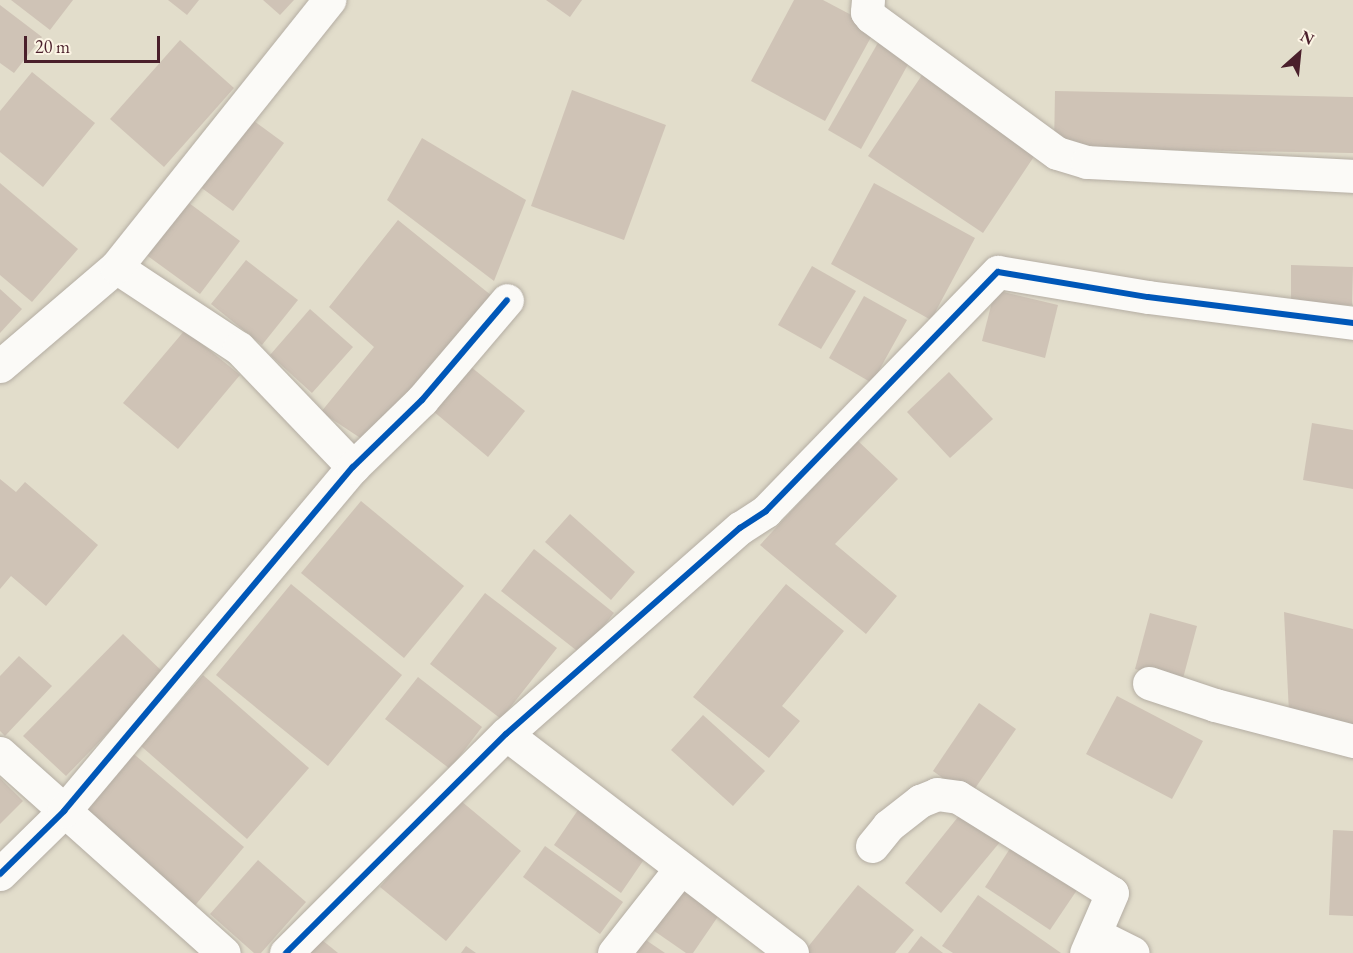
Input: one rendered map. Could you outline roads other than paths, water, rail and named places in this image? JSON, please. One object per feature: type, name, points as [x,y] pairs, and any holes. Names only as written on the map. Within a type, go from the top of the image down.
[{"type":"street","points":[[0,366],[116,267],[329,0]]},
{"type":"street","points":[[866,0],[867,12],[872,17],[1057,153],[1087,162],[1353,176]]},
{"type":"street","points":[[116,267],[239,348],[353,467]]},
{"type":"street","points":[[286,953],[506,734],[740,528],[766,511],[998,272],[1148,297],[1353,323]]},
{"type":"street","points":[[0,874],[64,811],[353,467],[422,400],[507,300]]},
{"type":"street","points":[[1149,683],[1215,705],[1353,741]]},
{"type":"street","points":[[506,734],[792,953]]},
{"type":"street","points":[[0,753],[224,953]]},
{"type":"street","points":[[872,846],[888,826],[920,801],[937,794],[958,797],[1105,885],[1112,893],[1091,943],[1133,953]]},
{"type":"street","points":[[614,953],[681,868]]}]
